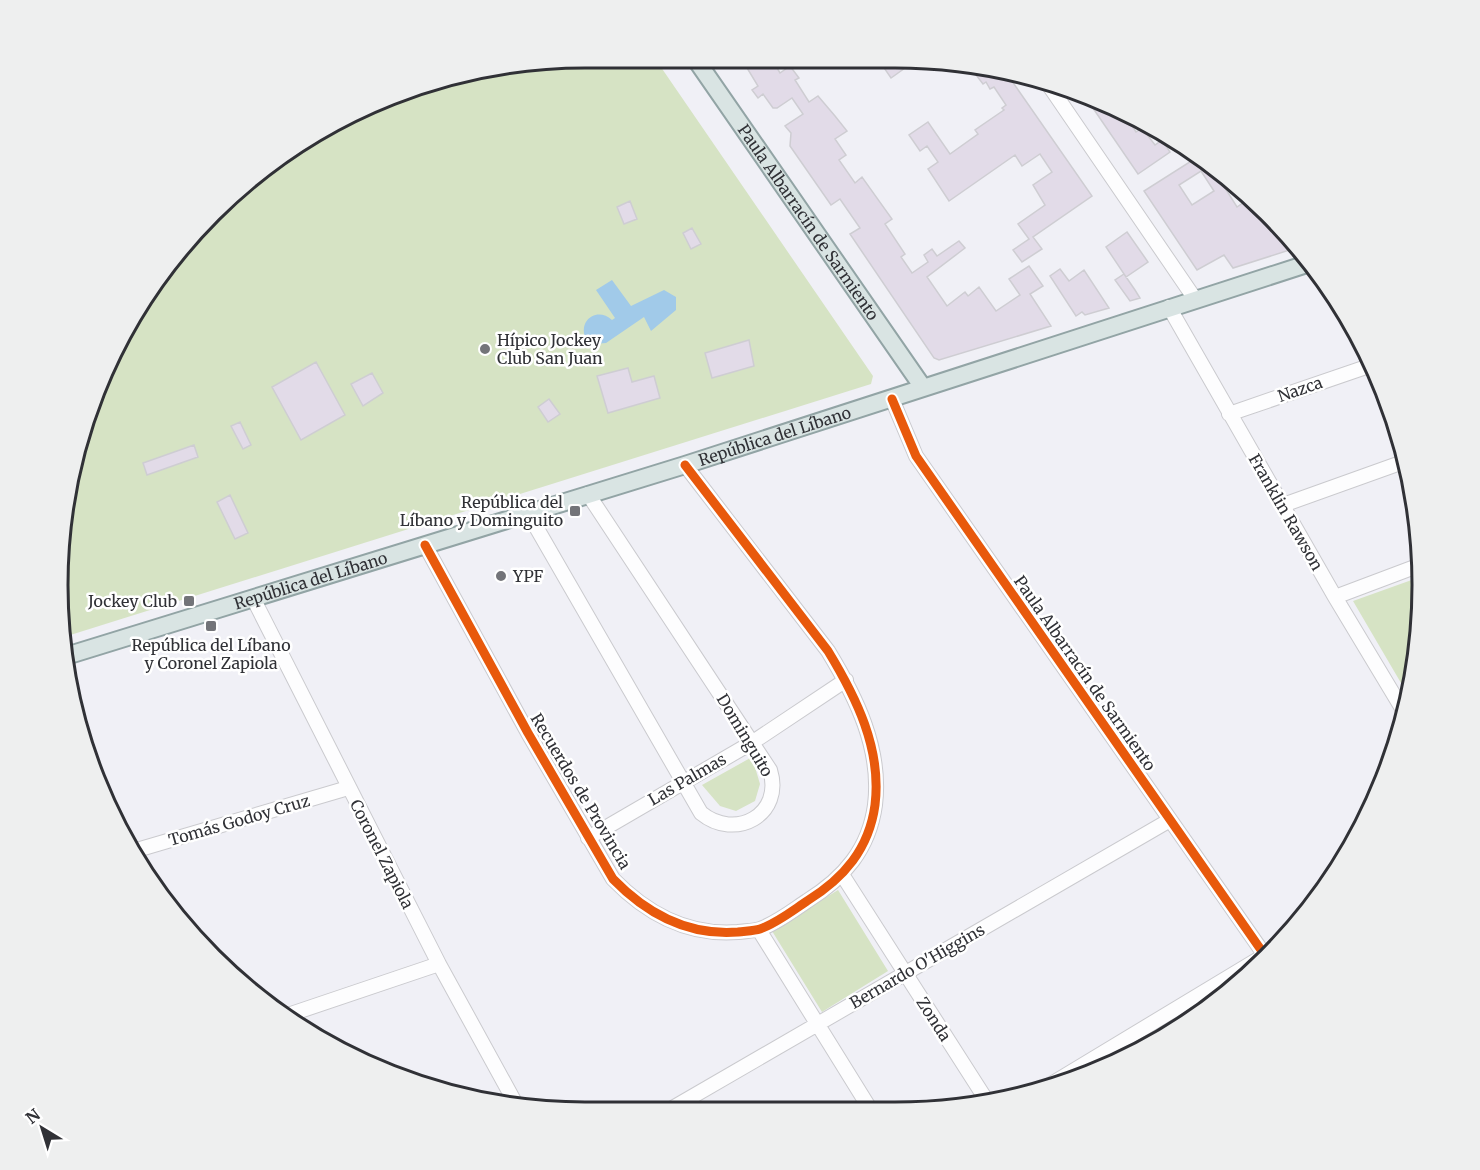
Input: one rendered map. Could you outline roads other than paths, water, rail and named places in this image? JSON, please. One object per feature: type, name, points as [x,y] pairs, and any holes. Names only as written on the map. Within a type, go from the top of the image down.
[{"type":"main road","name":"Paula Albarracín de Sarmiento","points":[[702,68],[922,386]]},
{"type":"main road","name":"República del Líbano","points":[[72,654],[686,465],[892,399],[922,386],[1302,265]]},
{"type":"street","points":[[1054,93],[1195,299]]},
{"type":"street","name":"Franklin Rawson","points":[[1169,308],[1335,597],[1401,694]]},
{"type":"street","name":"Nazca","points":[[1229,414],[1364,368]]},
{"type":"street","name":"Paula Albarracín de Sarmiento","points":[[892,399],[916,456],[1262,950]]},
{"type":"street","points":[[1283,505],[1398,464]]},
{"type":"street","name":"Recuerdos de Provincia","points":[[425,545],[613,879],[630,896],[660,917],[688,928],[723,933],[759,930],[826,890],[843,876],[859,854],[869,829],[875,804],[876,778],[869,737],[846,680],[828,651],[686,465]]},
{"type":"street","name":"Dominguito","points":[[528,513],[681,782],[701,813],[708,819],[732,825],[749,822],[761,814],[771,802],[774,784],[770,770],[588,494]]},
{"type":"street","points":[[1335,597],[1412,568]]},
{"type":"street","name":"Coronel Zapiola","points":[[253,598],[439,964],[512,1097]]},
{"type":"street","name":"Las Palmas","points":[[588,838],[753,742],[846,680]]},
{"type":"street","name":"Tomás Godoy Cruz","points":[[140,849],[348,788]]},
{"type":"street","name":"Bernardo O'Higgins","points":[[683,1102],[1170,820]]},
{"type":"street","name":"Zonda","points":[[843,876],[983,1095]]},
{"type":"street","points":[[759,930],[866,1102]]},
{"type":"street","points":[[294,1013],[439,964]]},
{"type":"street","points":[[1093,1063],[1234,976]]},
{"type":"water","points":[[612,280],[631,306],[664,290],[676,297],[676,310],[651,331],[644,317],[606,343],[594,344],[585,337],[585,325],[587,320],[596,315],[607,316],[612,320],[615,318],[596,290]]},
{"type":"place","name":"Hípico Jockey Club San Juan","points":[[485,349]]},
{"type":"place","name":"República del Líbano y Dominguito","points":[[575,511]]},
{"type":"place","name":"YPF","points":[[501,576]]},
{"type":"place","name":"Jockey Club","points":[[189,601]]},
{"type":"place","name":"República del Líbano y Coronel Zapiola","points":[[211,626]]}]
